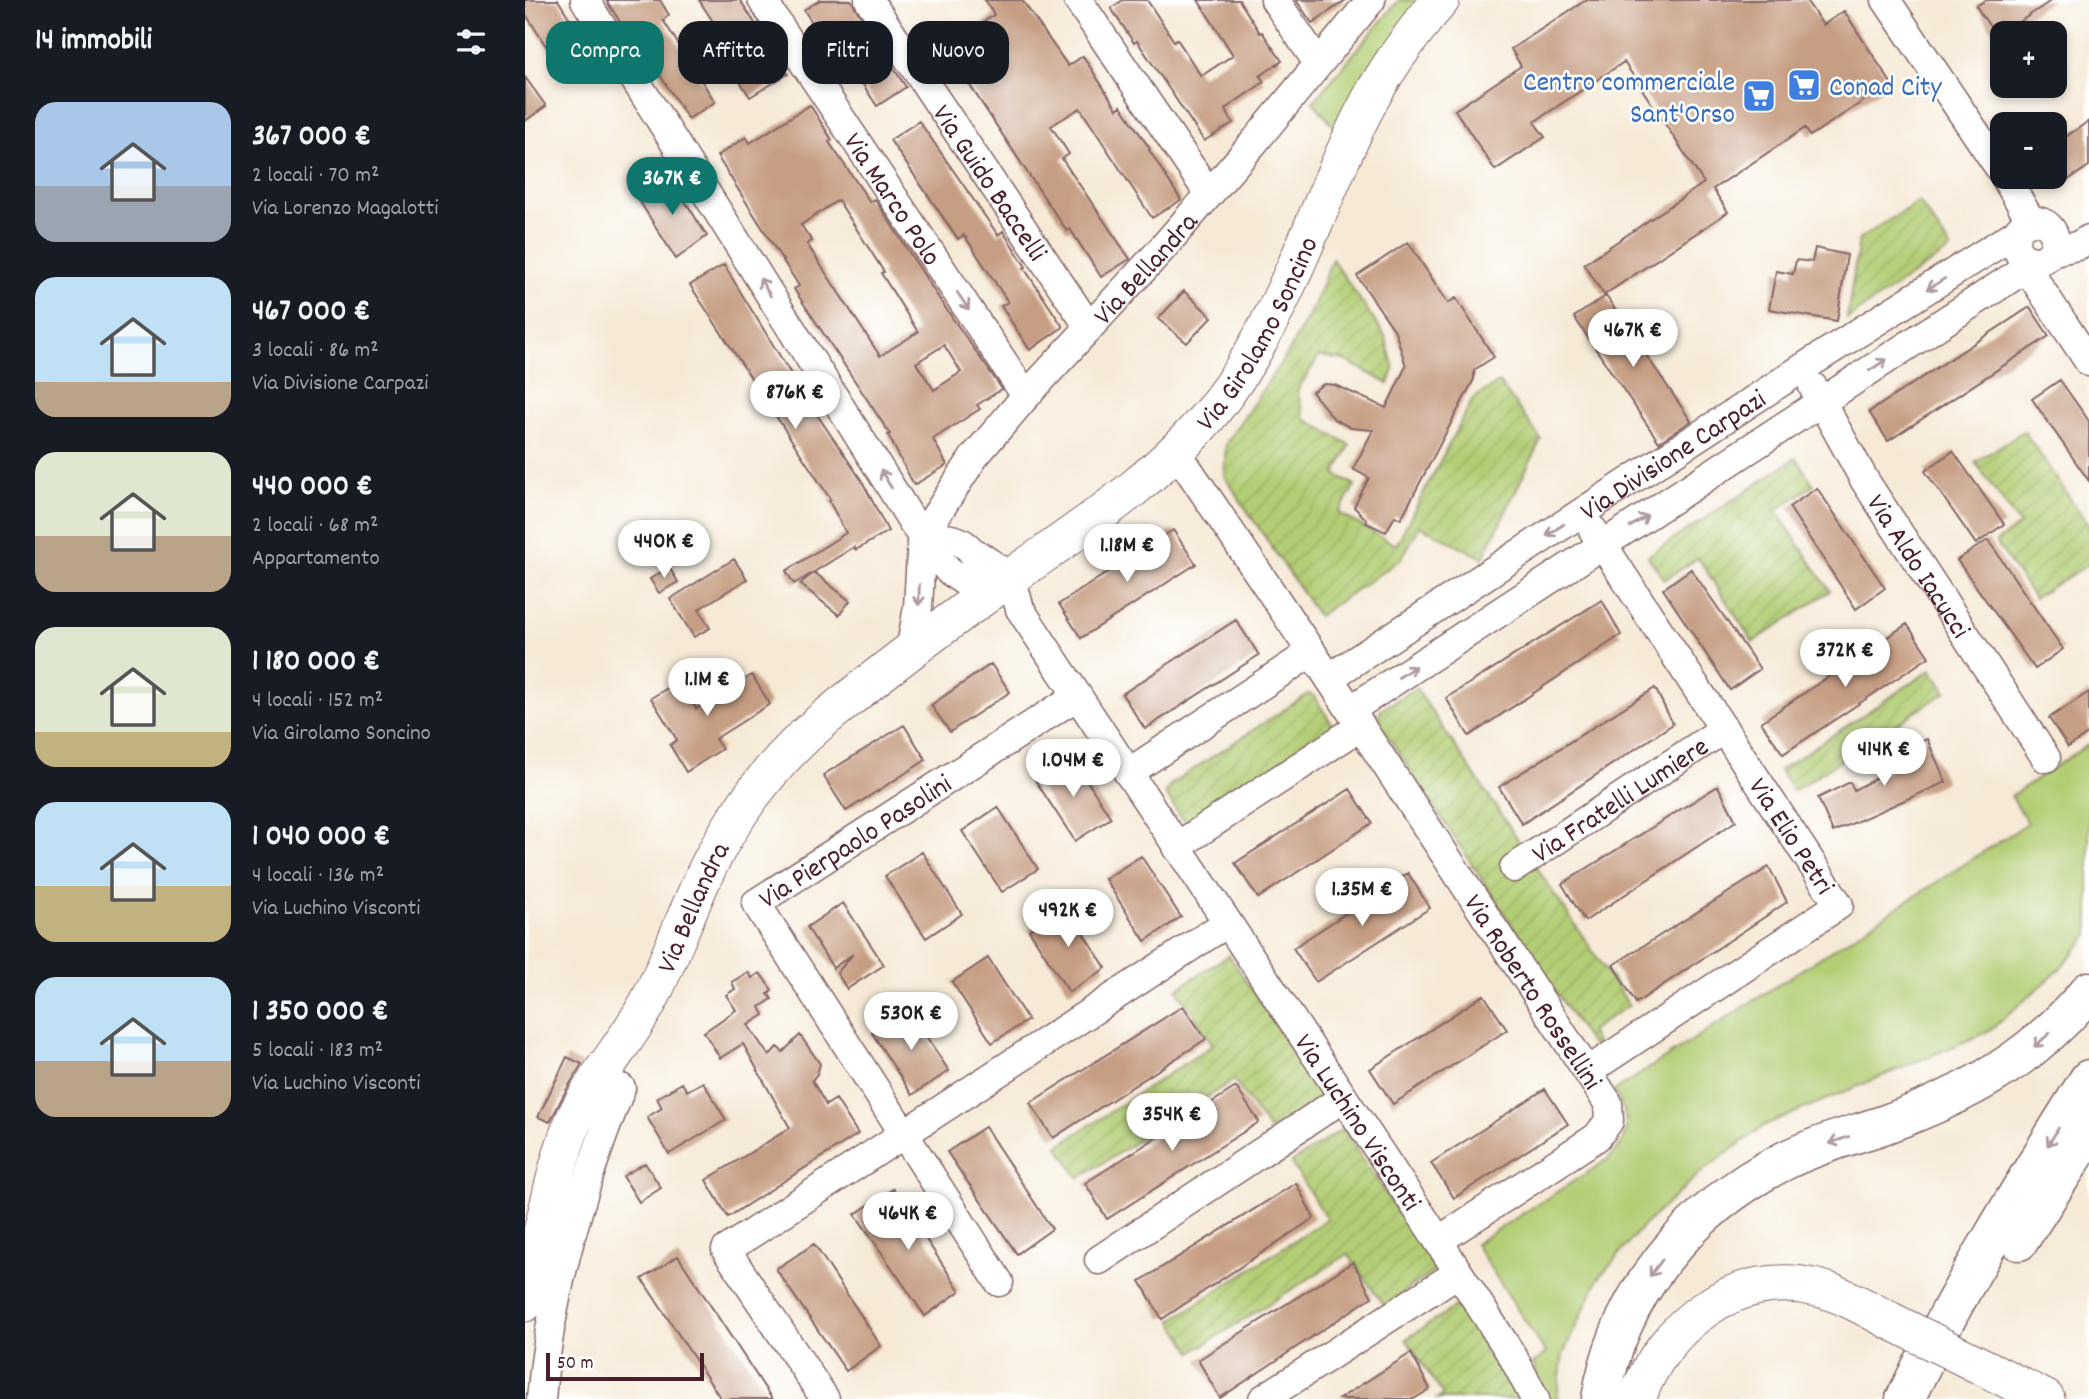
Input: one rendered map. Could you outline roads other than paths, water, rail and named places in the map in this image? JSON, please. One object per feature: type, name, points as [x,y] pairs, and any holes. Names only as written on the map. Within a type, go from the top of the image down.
[{"type":"highway","points":[[1601,1399],[1617,1337],[1633,1303],[1671,1248],[1713,1208],[1749,1181],[1784,1161],[1905,1117],[1986,1081],[2045,1038],[2089,992]]},
{"type":"highway","points":[[1905,1399],[1949,1310],[1984,1248],[2089,1079]]},
{"type":"highway","points":[[1932,1399],[1981,1304],[2089,1133]]},
{"type":"main road","name":"Via Girolamo Soncino","points":[[998,587],[1117,502],[1176,451],[1214,409],[1250,359],[1279,303],[1363,114],[1395,59],[1441,0]]},
{"type":"main road","name":"Via Bellandra","points":[[525,1303],[550,1264],[555,1178],[574,1121],[647,1004],[697,890],[728,831],[771,772],[809,733],[910,652],[998,587]]},
{"type":"main road","points":[[1637,1399],[1654,1359],[1684,1324],[1715,1303],[1750,1289],[1785,1284],[1817,1288],[1891,1321],[2046,1399]]},
{"type":"street","points":[[585,0],[922,537],[948,570],[998,587]]},
{"type":"street","name":"Via Marco Polo","points":[[762,0],[1025,396]]},
{"type":"street","name":"Via Guido Baccelli","points":[[869,0],[1089,327]]},
{"type":"street","points":[[1078,0],[1209,194]]},
{"type":"street","points":[[1275,0],[1318,63]]},
{"type":"street","name":"Via Bellandra","points":[[922,537],[974,457],[1025,396],[1209,194],[1371,0]]},
{"type":"street","points":[[1899,4],[1990,152]]},
{"type":"street","points":[[2010,189],[2024,227]]},
{"type":"street","points":[[2089,239],[2077,246],[2045,255],[2018,252],[2015,240],[2024,227],[2038,220],[2050,226],[2056,238],[2045,255],[2049,300],[2089,362]]},
{"type":"street","name":"Via Divisione Carpazi","points":[[1329,678],[1801,369],[2024,227]]},
{"type":"street","name":"Via Divisione Carpazi","points":[[1356,718],[1603,545],[2045,255]]},
{"type":"street","name":"Via Aldo Iacucci","points":[[1801,369],[1865,481],[2046,758]]},
{"type":"street","name":"Via Roberto Rossellini","points":[[1176,451],[1356,718],[1608,1103],[1609,1121],[1597,1137],[1438,1241]]},
{"type":"street","name":"Via Elio Petri","points":[[1582,512],[1839,905],[1588,1071]]},
{"type":"street","points":[[922,537],[948,537],[960,541],[975,553],[998,587]]},
{"type":"street","points":[[910,652],[918,607],[922,537]]},
{"type":"street","name":"Via Luchino Visconti","points":[[998,587],[1020,609],[1438,1241],[1513,1357],[1535,1399]]},
{"type":"street","points":[[1128,773],[1312,652]]},
{"type":"street","name":"Via Pierpaolo Pasolini","points":[[904,1134],[756,903],[1077,696]]},
{"type":"street","points":[[1176,847],[1356,718]]},
{"type":"street","name":"Via Fratelli Lumiere","points":[[1514,868],[1724,729]]},
{"type":"street","points":[[825,1399],[726,1250],[1227,923]]},
{"type":"street","name":"Via Bellandra","points":[[541,1399],[547,1355],[550,1264],[577,1214],[597,1147],[621,1088]]},
{"type":"street","points":[[1099,1260],[1343,1098]]},
{"type":"street","points":[[904,1134],[999,1282]]},
{"type":"street","points":[[1263,1399],[1458,1273]]},
{"type":"place","name":"Conad City","points":[[1804,85]]},
{"type":"place","name":"Centro commerciale Sant'Orso","points":[[1759,96]]}]
